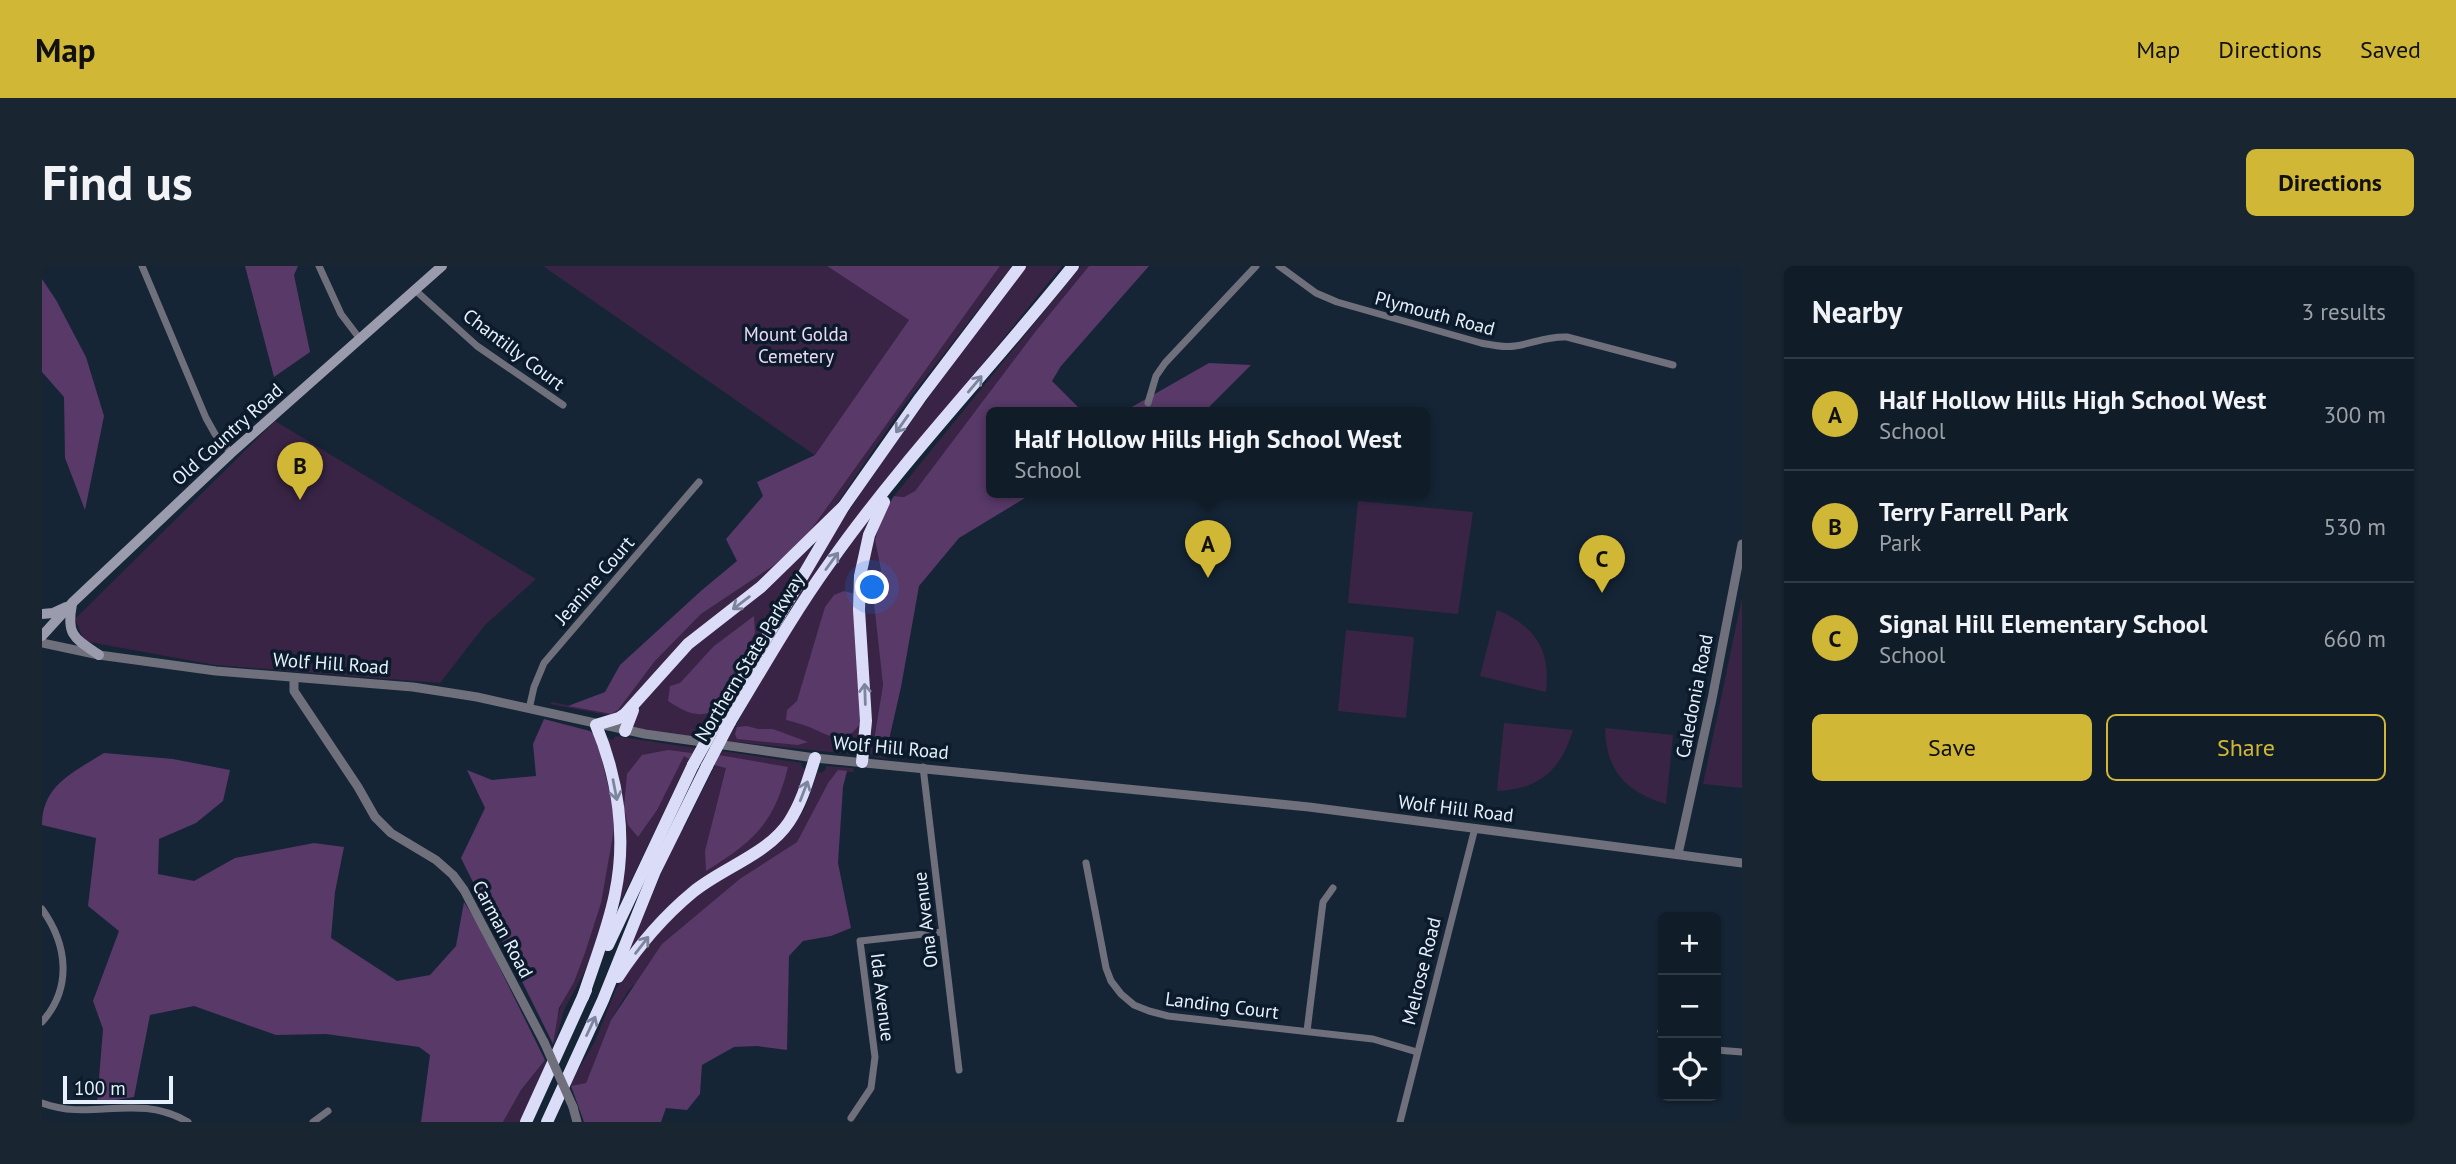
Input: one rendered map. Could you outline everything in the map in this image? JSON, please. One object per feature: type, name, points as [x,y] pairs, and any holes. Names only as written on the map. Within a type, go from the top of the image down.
[{"type":"highway","name":"Northern State Parkway","points":[[526,1122],[583,997],[700,766],[844,506],[920,398],[1020,266]]},
{"type":"highway","name":"Northern State Parkway","points":[[724,722],[829,563],[894,480],[1073,266]]},
{"type":"highway","points":[[862,762],[866,721],[859,610],[860,576],[869,535],[894,480]]},
{"type":"highway","points":[[583,997],[615,895],[621,844],[615,786],[596,725],[619,718],[636,703],[688,644],[761,587],[844,506]]},
{"type":"highway","points":[[625,731],[636,703]]},
{"type":"highway","points":[[603,1000],[657,925],[694,891],[761,849],[788,825],[804,795],[815,758]]},
{"type":"highway","name":"Northern State Parkway","points":[[547,1122],[603,1000],[700,766]]},
{"type":"main road","name":"Old Country Road","points":[[42,636],[72,603],[231,453],[442,266]]},
{"type":"main road","points":[[42,614],[58,611],[72,603]]},
{"type":"main road","points":[[72,603],[69,623],[72,634],[99,655]]},
{"type":"street","points":[[142,266],[206,418],[231,453]]},
{"type":"street","points":[[319,266],[341,314],[360,339]]},
{"type":"street","points":[[1149,403],[1153,383],[1165,363],[1256,266]]},
{"type":"street","name":"Plymouth Road","points":[[1279,266],[1316,293],[1337,302],[1480,343],[1498,347],[1516,346],[1552,337],[1567,337],[1672,365]]},
{"type":"street","name":"Chantilly Court","points":[[415,290],[477,346],[563,405]]},
{"type":"street","name":"Jeanine Court","points":[[529,709],[544,663],[699,482]]},
{"type":"street","name":"Caledonia Road","points":[[1678,854],[1742,544]]},
{"type":"street","name":"Wolf Hill Road","points":[[42,643],[99,655],[216,671],[413,687],[625,731],[815,758],[1295,806],[1742,863]]},
{"type":"street","name":"Carman Road","points":[[294,678],[294,691],[375,817],[391,833],[436,860],[453,875],[464,890],[544,1042],[578,1122]]},
{"type":"street","name":"Ona Avenue","points":[[923,767],[959,1070]]},
{"type":"street","name":"Melrose Road","points":[[1400,1122],[1475,828]]},
{"type":"street","name":"Landing Court","points":[[1086,863],[1106,968],[1111,981],[1134,1005],[1168,1016],[1373,1039],[1417,1052]]},
{"type":"street","points":[[1307,1031],[1323,902],[1333,888]]},
{"type":"street","points":[[42,909],[60,939],[63,972],[54,1003],[42,1022]]},
{"type":"street","name":"Ida Avenue","points":[[851,1118],[871,1088],[875,1057],[860,941],[942,932]]},
{"type":"street","points":[[1721,1050],[1742,1052]]},
{"type":"street","points":[[42,1103],[65,1111],[146,1108],[161,1110],[188,1122]]},
{"type":"street","points":[[313,1122],[328,1111]]},
{"type":"green space","name":"Mount Golda Cemetery","points":[[543,266],[827,266],[909,320],[816,456]]},
{"type":"green space","points":[[1000,266],[1012,266],[902,408],[830,514],[627,709],[613,716],[550,704],[552,702],[610,714],[618,710],[655,661],[701,614],[773,566],[804,538]]},
{"type":"green space","points":[[1025,266],[1062,266],[828,554],[777,632],[821,552],[883,460]]},
{"type":"green space","points":[[1081,266],[1089,266],[1035,332],[915,491],[904,497],[894,496]]},
{"type":"green space","points":[[275,421],[536,579],[485,625],[440,683],[215,665],[84,641],[75,619]]},
{"type":"green space","points":[[1358,501],[1473,512],[1458,614],[1348,603]]},
{"type":"green space","points":[[871,515],[863,543],[863,720],[858,751],[849,754],[727,741],[794,623]]},
{"type":"green space","points":[[882,515],[875,540],[881,570],[873,595],[883,685],[873,745],[886,753],[885,758],[875,757],[869,752],[862,583],[869,546]]},
{"type":"green space","points":[[812,547],[808,556],[742,669],[738,669],[699,741],[633,727],[632,719],[649,693],[685,651]]},
{"type":"green space","points":[[1742,598],[1742,788],[1703,784]]},
{"type":"green space","points":[[1497,610],[1521,624],[1538,641],[1546,664],[1546,692],[1480,676]]},
{"type":"green space","points":[[1346,630],[1414,637],[1406,718],[1338,711]]},
{"type":"green space","points":[[1504,723],[1573,730],[1562,756],[1547,775],[1525,786],[1497,791]]},
{"type":"green space","points":[[1605,728],[1673,735],[1666,804],[1640,793],[1621,778],[1609,756]]},
{"type":"green space","points":[[615,736],[695,748],[620,903],[617,901],[623,869],[606,740],[608,737],[614,739]]},
{"type":"green space","points":[[722,751],[802,763],[805,770],[791,811],[776,831],[628,953],[680,828],[684,828]]},
{"type":"green space","points":[[826,766],[853,768],[854,772],[838,771],[828,783],[797,842],[741,878],[628,991],[611,1020],[586,1083],[571,1086],[595,1041],[616,989],[649,943],[692,898],[774,845],[790,831],[805,808],[818,771],[821,773]]},
{"type":"green space","points":[[616,818],[612,894],[587,967],[564,1010],[554,1047],[560,1009],[582,962],[595,918]]},
{"type":"green space","points":[[545,1060],[548,1066],[520,1122],[503,1122],[521,1090]]},
{"type":"shaded area","points":[[245,266],[298,266],[294,275],[310,352],[274,377]]},
{"type":"shaded area","points":[[827,266],[1000,266],[805,538],[773,566],[701,614],[655,661],[618,710],[611,714],[568,706],[605,692],[620,665],[737,561],[726,539],[763,496],[757,482],[815,455],[909,320]]},
{"type":"shaded area","points":[[1089,266],[1149,266],[1061,366],[1052,381],[1078,407],[986,407],[986,498],[1025,498],[959,538],[919,586],[886,753],[873,746],[883,685],[873,595],[881,570],[875,540],[882,515],[894,496],[904,497],[915,491],[1035,332]]},
{"type":"shaded area","points":[[42,279],[86,357],[104,416],[85,510],[65,458],[64,397],[42,372]]},
{"type":"shaded area","points":[[1209,363],[1251,365],[1209,407],[1132,407]]},
{"type":"shaded area","points":[[844,591],[855,594],[863,720],[850,734],[839,738],[786,720],[787,710],[797,701],[825,607],[834,595]]},
{"type":"shaded area","points":[[754,616],[755,633],[714,710],[696,714],[668,701],[670,686],[680,683],[714,646]]},
{"type":"shaded area","points":[[544,719],[590,731],[596,736],[616,818],[601,903],[574,982],[559,1008],[553,1044],[461,858],[485,808],[467,770],[492,780],[536,776],[533,744]]},
{"type":"shaded area","points":[[737,727],[773,729],[808,742],[798,745],[737,739]]},
{"type":"shaded area","points":[[668,750],[692,753],[689,759],[684,756],[657,810],[638,837],[628,825],[624,808],[627,774],[642,755]]},
{"type":"shaded area","points":[[104,753],[173,759],[230,770],[223,801],[196,823],[159,839],[158,874],[194,881],[235,858],[314,843],[344,847],[335,892],[331,938],[397,981],[430,975],[456,946],[464,902],[478,924],[545,1060],[521,1090],[503,1122],[421,1122],[430,1055],[419,1047],[326,1034],[276,1035],[194,1006],[150,1015],[134,1097],[97,1103],[103,1029],[93,1001],[119,931],[88,906],[96,838],[42,825],[43,811],[54,790],[71,774]]},
{"type":"shaded area","points":[[719,755],[788,767],[776,803],[760,829],[737,850],[706,871],[705,851],[726,768],[714,765]]},
{"type":"shaded area","points":[[838,770],[847,771],[843,787],[838,863],[851,928],[831,936],[803,941],[789,956],[787,1050],[757,1046],[734,1047],[702,1065],[700,1094],[687,1110],[666,1108],[661,1122],[584,1122],[571,1086],[586,1083],[611,1020],[662,944],[741,878],[797,842],[828,783]]},
{"type":"place","name":"Terry Farrell Park","points":[[300,500]]},
{"type":"place","name":"Half Hollow Hills High School West","points":[[1208,578]]},
{"type":"place","name":"Signal Hill Elementary School","points":[[1602,593]]}]
